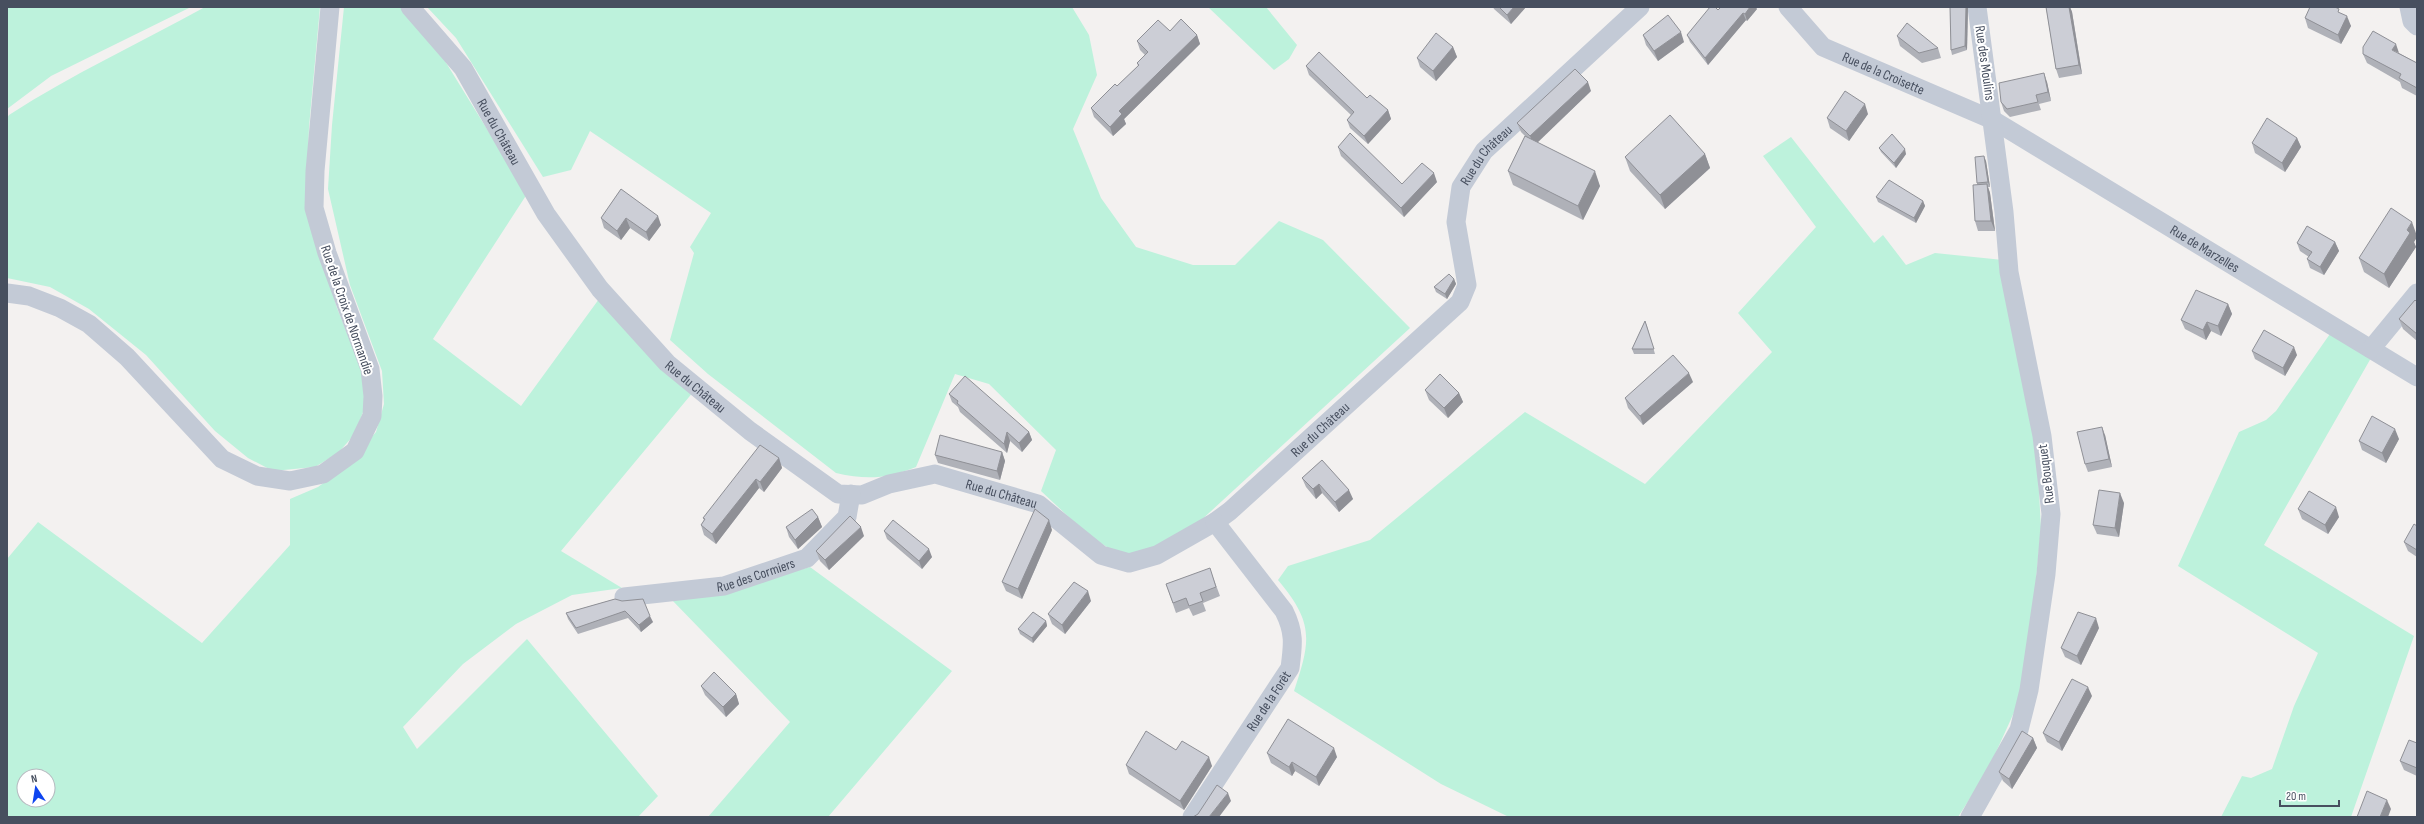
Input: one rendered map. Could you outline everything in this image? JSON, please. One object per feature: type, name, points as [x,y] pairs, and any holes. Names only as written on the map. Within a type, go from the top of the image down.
[{"type":"street","name":"Rue de la Croix de Normandie","points":[[7,294],[29,296],[60,308],[89,324],[127,357],[222,459],[257,476],[290,481],[322,474],[355,450],[372,416],[373,396],[370,368],[328,253],[314,208],[316,164],[330,7]]},
{"type":"street","name":"Rue du Château","points":[[410,7],[463,68],[546,214],[600,290],[668,363],[744,426],[838,494],[862,495],[889,484],[935,474],[1038,504],[1101,555],[1129,563],[1157,555],[1215,522],[1230,511],[1460,302],[1468,285],[1456,222],[1461,187],[1484,151],[1640,7]]},
{"type":"street","name":"Rue de la Croisette","points":[[1788,7],[1824,48],[1993,120]]},
{"type":"street","name":"Rue des Moulins","points":[[1977,7],[1993,120]]},
{"type":"street","points":[[2409,7],[2412,21],[2417,26]]},
{"type":"street","name":"Rue de Marzelles","points":[[1993,120],[2417,377]]},
{"type":"street","name":"Rue Bouquet","points":[[1970,817],[2019,730],[2029,690],[2046,574],[2051,514],[2042,436],[2009,272],[1993,120]]},
{"type":"street","points":[[2371,349],[2417,293]]},
{"type":"street","name":"Rue des Cormiers","points":[[624,597],[724,586],[807,558],[847,517],[851,494]]},
{"type":"street","name":"Rue de la Forêt","points":[[1192,817],[1290,668],[1293,642],[1292,626],[1284,611],[1215,522]]},
{"type":"green space","points":[[7,7],[191,7],[51,76],[7,109]]},
{"type":"green space","points":[[205,7],[320,7],[309,127],[306,205],[337,308],[361,368],[367,402],[354,435],[338,453],[315,467],[273,471],[248,458],[215,431],[146,355],[89,309],[50,287],[7,278],[7,118],[9,115],[82,72]]},
{"type":"green space","points":[[344,7],[400,7],[437,48],[527,194],[433,339],[521,406],[599,299],[694,391],[561,551],[622,588],[572,595],[516,624],[463,664],[403,727],[417,749],[527,639],[658,796],[638,817],[7,817],[7,559],[38,522],[202,643],[290,545],[290,499],[318,487],[345,467],[376,432],[384,404],[382,371],[350,285],[328,189],[332,125]]},
{"type":"green space","points":[[427,7],[1072,7],[1089,35],[1097,75],[1073,129],[1101,198],[1136,247],[1193,265],[1235,265],[1279,221],[1323,240],[1410,328],[1197,524],[1147,551],[1121,556],[1088,535],[1041,491],[1056,450],[989,384],[955,374],[916,467],[895,474],[876,477],[857,477],[836,473],[708,374],[670,340],[694,253],[690,247],[711,213],[590,131],[571,170],[543,177],[456,38]]},
{"type":"green space","points":[[1208,7],[1266,7],[1297,45],[1289,59],[1274,70]]},
{"type":"green space","points":[[1791,137],[1874,243],[1883,235],[1906,265],[1935,253],[2003,260],[2028,397],[2038,474],[2041,528],[2028,664],[2016,708],[1987,772],[1958,817],[1509,817],[1441,784],[1294,691],[1304,658],[1306,632],[1298,608],[1278,580],[1288,566],[1370,540],[1525,412],[1645,484],[1772,352],[1738,313],[1816,227],[1763,156]]},
{"type":"green space","points":[[2332,331],[2371,358],[2264,545],[2414,636],[2351,817],[2221,817],[2242,776],[2251,778],[2272,769],[2294,706],[2318,653],[2178,566],[2239,432],[2266,420],[2276,411]]},
{"type":"green space","points":[[810,567],[952,671],[828,817],[708,817],[790,722],[672,600],[732,588]]},
{"type":"building","points":[[1499,7],[1514,7],[1507,15]]},
{"type":"building","points":[[1710,7],[1715,7],[1718,10],[1721,7],[1750,7],[1745,14],[1743,13],[1705,58],[1687,35]]},
{"type":"building","points":[[1950,7],[1966,7],[1965,46],[1951,50]]},
{"type":"building","points":[[2046,7],[2069,7],[2079,65],[2056,69]]},
{"type":"building","points":[[2310,7],[2335,7],[2339,9],[2338,12],[2347,16],[2338,35],[2305,18]]},
{"type":"building","points":[[1668,15],[1681,32],[1654,51],[1643,35]]},
{"type":"building","points":[[1181,19],[1197,35],[1119,111],[1122,114],[1110,127],[1091,108],[1115,84],[1117,86],[1139,65],[1137,63],[1148,52],[1137,41],[1158,20],[1170,31]]},
{"type":"building","points":[[1907,23],[1938,48],[1919,53],[1897,36]]},
{"type":"building","points":[[2373,31],[2396,44],[2392,50],[2417,63],[2417,88],[2399,78],[2401,74],[2363,54],[2363,47]]},
{"type":"building","points":[[1436,33],[1453,47],[1433,71],[1417,58]]},
{"type":"building","points":[[1319,52],[1367,98],[1370,95],[1388,110],[1364,136],[1347,120],[1354,112],[1306,66]]},
{"type":"building","points":[[1575,69],[1588,82],[1530,136],[1517,123]]},
{"type":"building","points":[[2044,73],[2048,92],[2036,95],[2038,102],[2007,109],[2001,102],[1999,83]]},
{"type":"building","points":[[1845,91],[1865,104],[1846,131],[1827,118]]},
{"type":"building","points":[[1670,115],[1705,154],[1660,195],[1625,157]]},
{"type":"building","points":[[2267,118],[2297,138],[2282,163],[2252,143]]},
{"type":"building","points":[[1350,133],[1402,184],[1422,163],[1434,173],[1401,208],[1338,147]]},
{"type":"building","points":[[1892,134],[1905,149],[1894,163],[1879,148]]},
{"type":"building","points":[[1525,136],[1595,171],[1578,206],[1508,171]]},
{"type":"building","points":[[1984,156],[1988,182],[1977,183],[1975,157]]},
{"type":"building","points":[[1889,180],[1923,201],[1914,218],[1876,197]]},
{"type":"building","points":[[1987,184],[1991,221],[1975,221],[1973,185]]},
{"type":"building","points":[[621,189],[658,216],[646,232],[626,218],[617,231],[601,218]]},
{"type":"building","points":[[2391,208],[2412,222],[2407,230],[2410,233],[2384,274],[2359,258]]},
{"type":"building","points":[[2307,226],[2335,242],[2320,267],[2307,259],[2312,252],[2297,243]]},
{"type":"building","points":[[1449,274],[1454,279],[1445,294],[1434,287]]},
{"type":"building","points":[[2196,290],[2228,304],[2218,326],[2207,322],[2203,330],[2181,320]]},
{"type":"building","points":[[2415,300],[2417,302],[2417,334],[2399,319]]},
{"type":"building","points":[[1645,321],[1654,349],[1632,349]]},
{"type":"building","points":[[2264,330],[2294,347],[2283,368],[2252,351]]},
{"type":"building","points":[[1673,355],[1689,373],[1640,416],[1625,398]]},
{"type":"building","points":[[1440,374],[1459,393],[1444,408],[1425,390]]},
{"type":"building","points":[[965,376],[1029,432],[1019,443],[1007,432],[1004,444],[957,403],[958,401],[949,394]]},
{"type":"building","points":[[2372,416],[2395,429],[2382,453],[2359,441]]},
{"type":"building","points":[[2102,427],[2109,459],[2085,464],[2077,432]]},
{"type":"building","points":[[940,435],[1002,452],[997,471],[935,455]]},
{"type":"building","points":[[760,445],[779,458],[760,482],[756,479],[712,534],[701,525],[705,519],[703,518]]},
{"type":"building","points":[[1322,460],[1349,490],[1335,502],[1319,484],[1313,489],[1302,478]]},
{"type":"building","points":[[2099,490],[2120,493],[2115,528],[2093,525]]},
{"type":"building","points":[[2309,491],[2336,507],[2325,525],[2298,509]]},
{"type":"building","points":[[812,509],[818,517],[795,540],[786,527]]},
{"type":"building","points":[[1035,509],[1049,520],[1018,589],[1002,582]]},
{"type":"building","points":[[850,516],[861,527],[825,560],[816,551]]},
{"type":"building","points":[[893,520],[929,549],[919,561],[884,531]]},
{"type":"building","points":[[2414,524],[2417,526],[2417,550],[2404,542]]},
{"type":"building","points":[[1210,568],[1216,587],[1200,593],[1203,601],[1189,606],[1186,598],[1173,603],[1166,584]]},
{"type":"building","points":[[1074,582],[1088,591],[1062,625],[1048,614]]},
{"type":"building","points":[[615,599],[622,601],[643,599],[650,616],[639,625],[625,611],[576,628],[566,613]]},
{"type":"building","points":[[1033,612],[1046,621],[1032,638],[1018,629]]},
{"type":"building","points":[[2078,612],[2096,618],[2077,656],[2061,648]]},
{"type":"building","points":[[714,672],[736,694],[723,707],[701,686]]},
{"type":"building","points":[[2072,679],[2088,687],[2059,742],[2043,733]]},
{"type":"building","points":[[1288,719],[1334,748],[1316,777],[1292,762],[1289,767],[1267,753]]},
{"type":"building","points":[[1146,731],[1176,750],[1182,741],[1209,757],[1180,801],[1126,765]]},
{"type":"building","points":[[2022,731],[2033,738],[2009,779],[1999,772]]},
{"type":"building","points":[[2409,740],[2417,743],[2417,768],[2400,761]]},
{"type":"building","points":[[1217,785],[1228,793],[1209,817],[1193,817],[1198,814]]},
{"type":"building","points":[[2367,791],[2387,800],[2380,817],[2357,817]]}]
